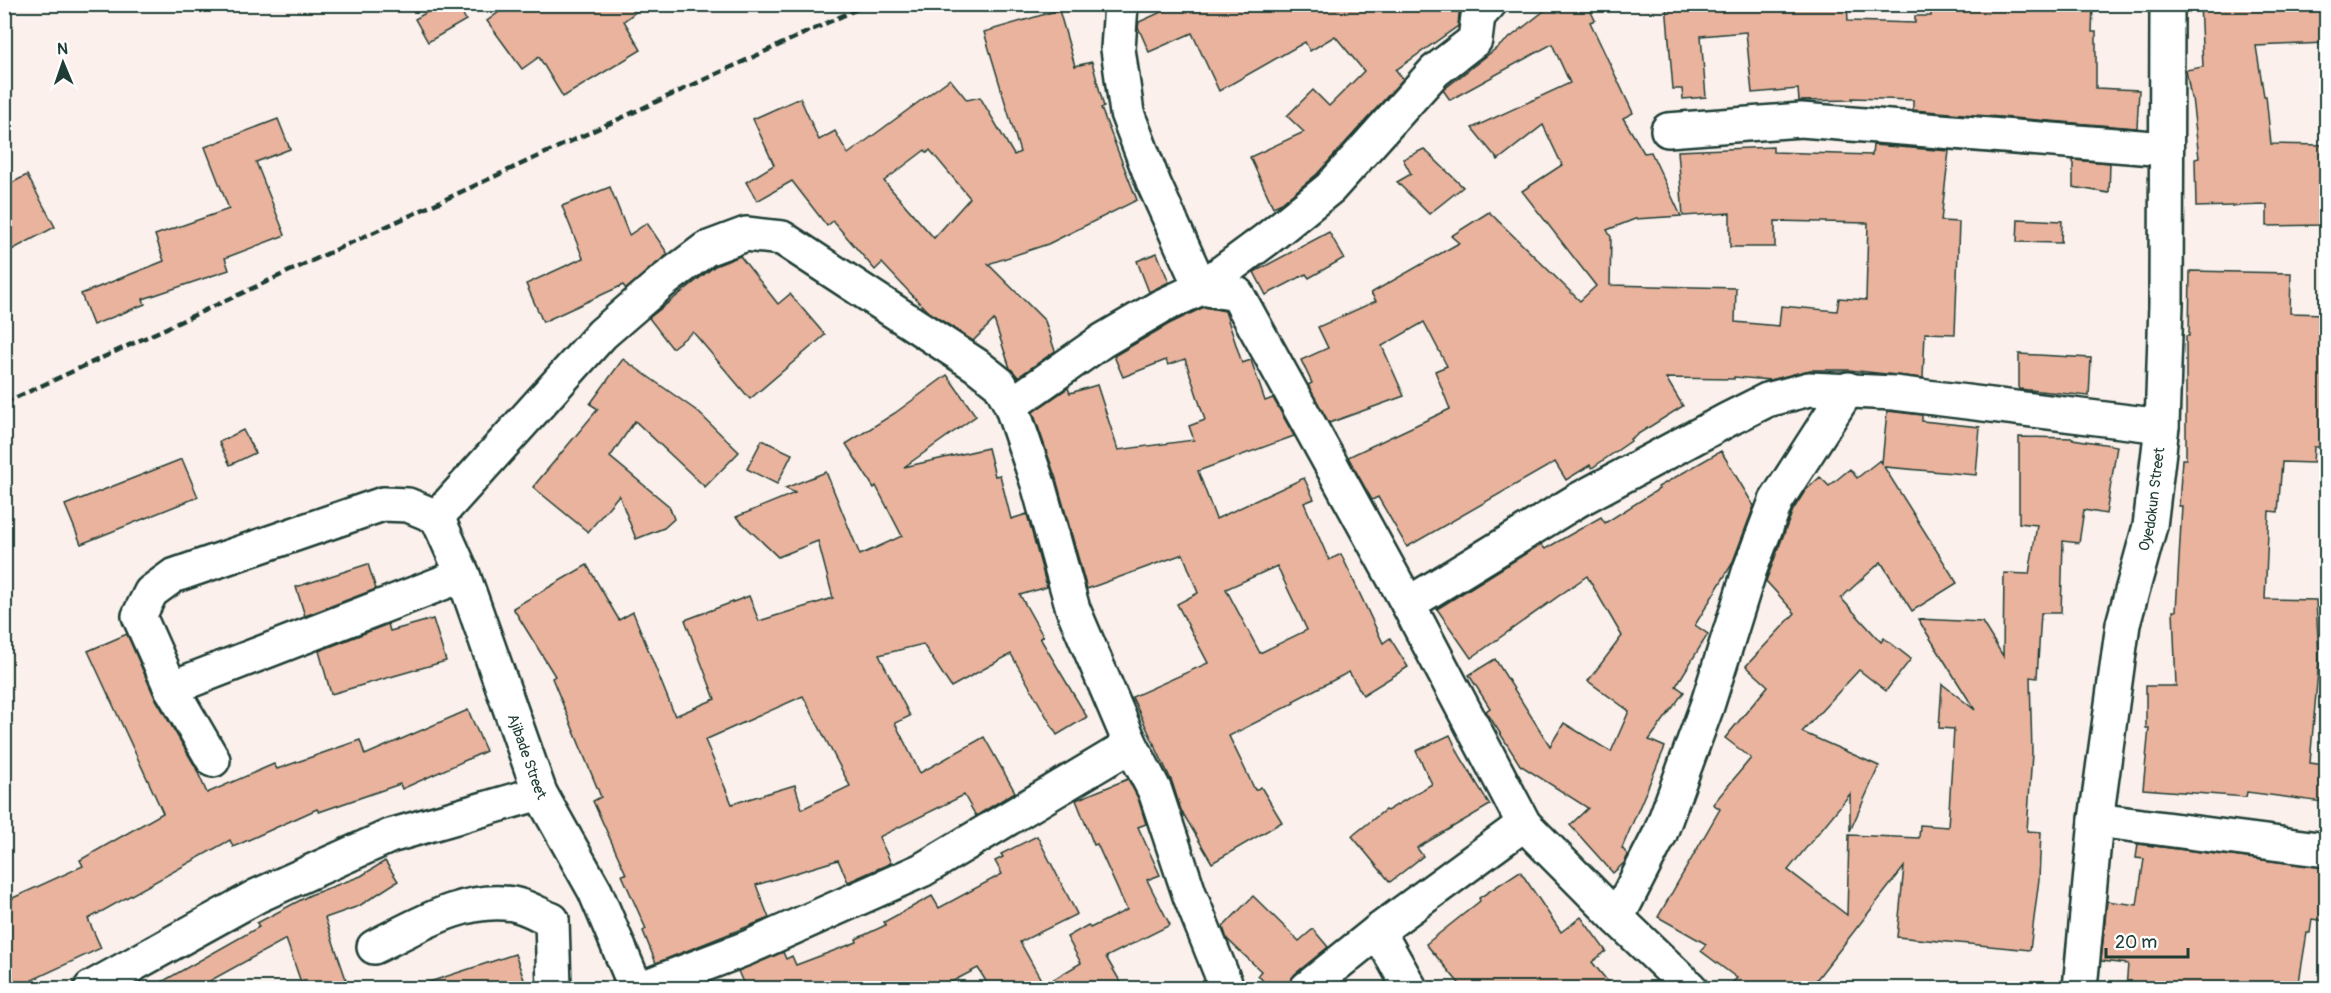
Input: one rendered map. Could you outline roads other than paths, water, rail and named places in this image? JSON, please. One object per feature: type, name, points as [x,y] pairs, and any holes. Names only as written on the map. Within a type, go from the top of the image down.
[{"type":"street","points":[[1121,4],[1118,49],[1127,113],[1154,184],[1202,288]]},
{"type":"street","points":[[1011,405],[1102,341],[1160,307],[1202,288],[1330,188],[1435,71],[1475,40],[1478,16],[1489,4]]},
{"type":"street","name":"Oyedokun Street","points":[[2080,988],[2096,820],[2123,624],[2150,526],[2162,426],[2166,304],[2168,4]]},
{"type":"street","points":[[1668,130],[1801,120],[2166,149]]},
{"type":"street","points":[[213,760],[171,688],[139,616],[151,592],[173,576],[383,504],[408,505],[437,517],[602,334],[662,282],[706,249],[746,234],[782,238],[976,365],[1000,384],[1011,405],[1038,484],[1073,609],[1131,745],[1155,791],[1190,896],[1227,988]]},
{"type":"street","points":[[1202,288],[1237,294],[1408,604],[1524,824],[1690,988]]},
{"type":"street","points":[[1408,604],[1578,500],[1727,420],[1767,400],[1809,389],[1848,389],[2162,426]]},
{"type":"street","points":[[1617,918],[1660,834],[1707,706],[1750,569],[1776,501],[1848,389]]},
{"type":"street","name":"Ajibade Street","points":[[437,517],[463,575],[540,793],[595,891],[636,988]]},
{"type":"street","points":[[171,688],[463,575]]},
{"type":"street","points":[[642,988],[747,948],[922,870],[1131,745]]},
{"type":"street","points":[[91,988],[257,896],[390,836],[540,793]]},
{"type":"street","points":[[2096,820],[2326,850]]},
{"type":"street","points":[[1307,988],[1378,931],[1524,824]]},
{"type":"street","points":[[552,920],[595,891]]},
{"type":"street","points":[[374,947],[440,915],[486,902],[516,904],[552,920]]},
{"type":"street","points":[[552,920],[554,988]]},
{"type":"street","points":[[1378,931],[1410,988]]},
{"type":"railway","points":[[4,403],[868,4]]}]
